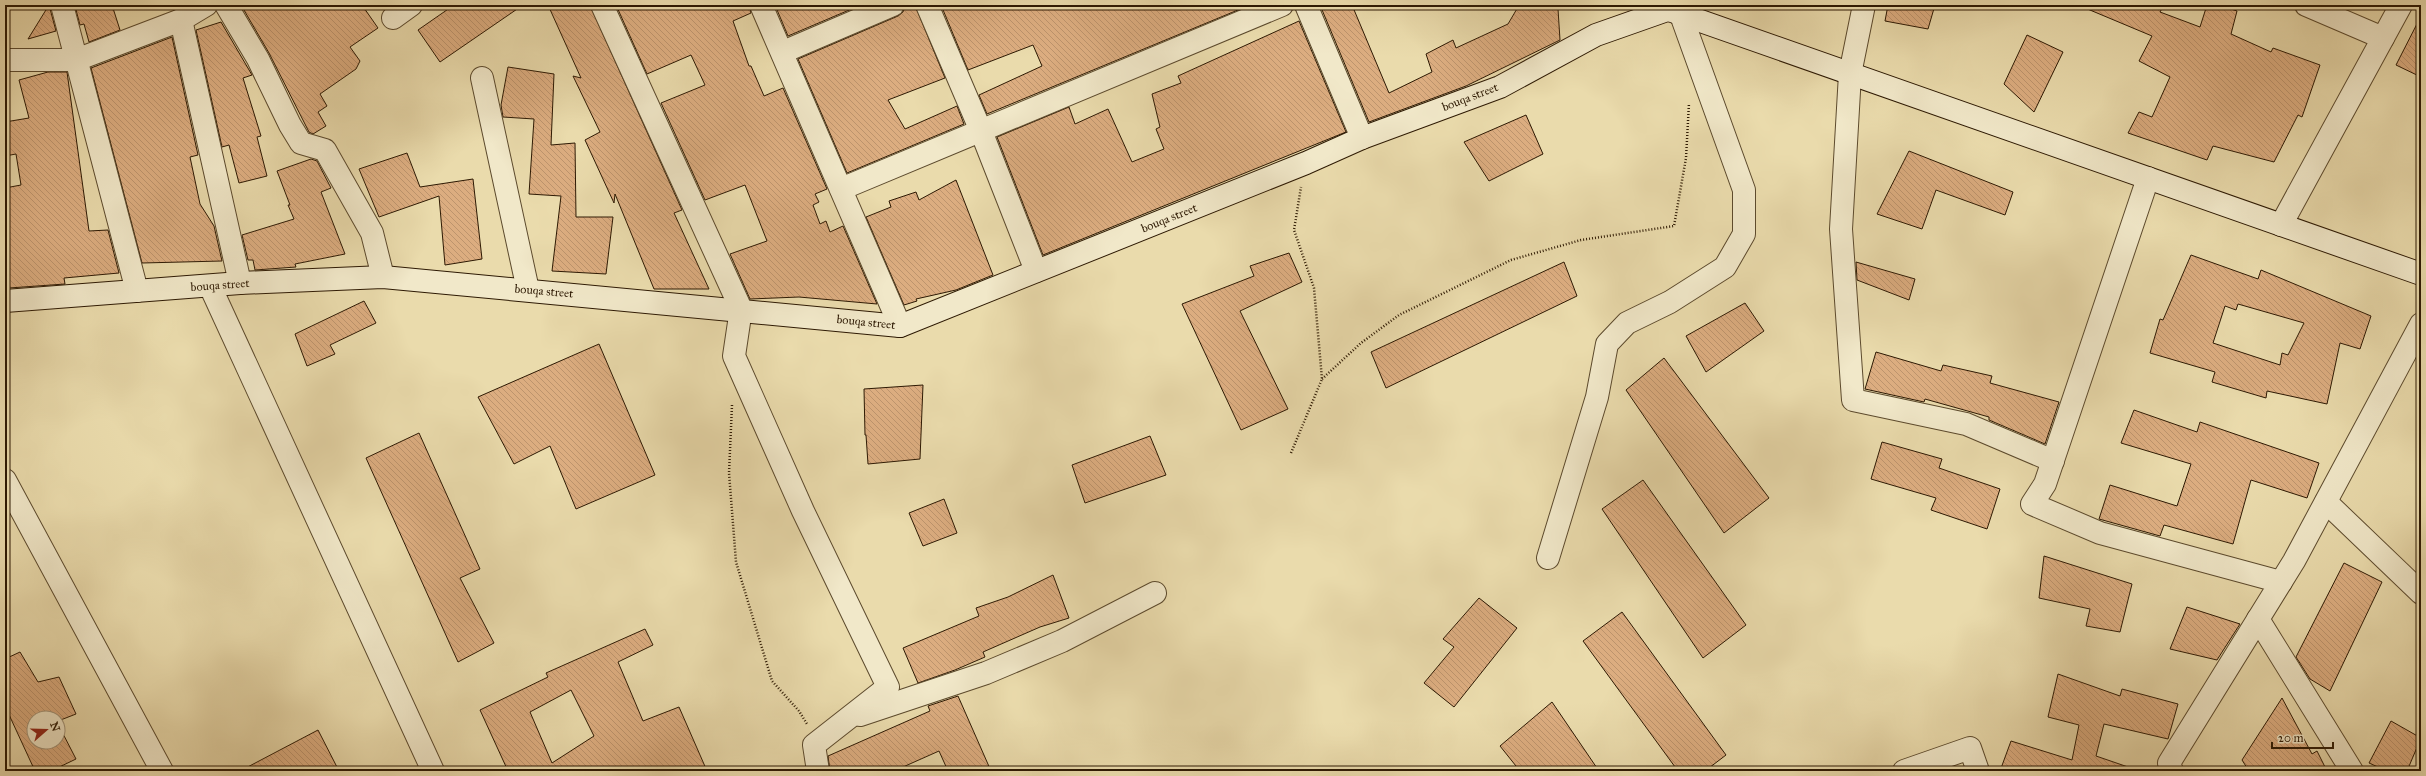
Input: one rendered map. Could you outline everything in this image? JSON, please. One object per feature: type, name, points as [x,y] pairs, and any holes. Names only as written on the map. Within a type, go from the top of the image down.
[{"type":"street","points":[[62,5],[137,291]]},
{"type":"street","points":[[5,60],[76,60],[181,20],[206,5]]},
{"type":"street","points":[[226,5],[258,59],[290,125],[301,143],[325,150],[372,232],[383,277]]},
{"type":"street","points":[[393,18],[411,5]]},
{"type":"street","points":[[602,5],[741,309],[734,356],[803,511],[888,687],[814,745],[818,771]]},
{"type":"street","points":[[761,5],[783,52],[900,326]]},
{"type":"street","points":[[783,52],[893,5]]},
{"type":"street","points":[[927,5],[981,131],[1036,271]]},
{"type":"street","points":[[841,189],[1282,5]]},
{"type":"street","points":[[1306,5],[1362,138]]},
{"type":"street","points":[[1864,5],[1850,74],[1841,229],[1853,400],[1966,424],[2053,460]]},
{"type":"street","points":[[2306,5],[2383,38]]},
{"type":"street","points":[[2281,225],[2401,5]]},
{"type":"street","points":[[1669,9],[2421,274]]},
{"type":"street","points":[[1548,558],[1597,396],[1607,344],[1627,323],[1670,302],[1726,267],[1744,234],[1744,190],[1669,9]]},
{"type":"street","name":"bouqa street","points":[[5,301],[240,284],[383,277],[741,309],[900,326],[1306,163],[1362,138],[1500,86],[1596,35],[1669,9]]},
{"type":"street","points":[[181,20],[240,284]]},
{"type":"street","points":[[482,78],[528,290]]},
{"type":"street","points":[[2148,178],[2045,484],[2032,504],[2100,533],[2281,582]]},
{"type":"street","points":[[210,286],[433,771]]},
{"type":"street","points":[[2172,771],[2169,763],[2281,582],[2326,502],[2421,324]]},
{"type":"street","points":[[5,480],[162,771]]},
{"type":"street","points":[[2326,502],[2421,593]]},
{"type":"street","points":[[848,719],[986,673],[1062,641],[1155,593]]},
{"type":"street","points":[[2258,619],[2352,771]]},
{"type":"street","points":[[1904,771],[1970,748],[1978,771]]},
{"type":"path","points":[[1291,454],[1322,379],[1361,343],[1399,316],[1511,260],[1581,240],[1674,226],[1686,158],[1690,98]]},
{"type":"path","points":[[1306,163],[1294,230],[1314,288],[1322,379]]},
{"type":"path","points":[[732,403],[729,473],[736,562],[772,681],[799,711],[819,742]]},
{"type":"building","points":[[49,5],[56,31],[28,39]]},
{"type":"building","points":[[112,5],[120,30],[89,42],[84,24],[80,25],[75,6]]},
{"type":"building","points":[[241,5],[362,5],[378,28],[350,47],[360,61],[356,69],[320,94],[327,106],[318,112],[326,126],[313,134],[309,132],[269,53]]},
{"type":"building","points":[[454,5],[523,5],[440,62],[418,30]]},
{"type":"building","points":[[548,5],[590,5],[682,210],[674,213],[709,289],[654,289],[615,194],[614,203],[585,140],[600,132],[573,76],[581,78]]},
{"type":"building","points":[[616,5],[749,5],[751,13],[733,21],[749,66],[751,66],[764,96],[783,88],[827,189],[815,194],[819,202],[813,205],[820,224],[826,221],[830,232],[843,226],[877,304],[799,297],[750,299],[730,254],[767,241],[745,185],[705,200],[661,103],[705,85],[691,55],[647,74]]},
{"type":"building","points":[[775,5],[861,5],[788,36]]},
{"type":"building","points":[[905,5],[915,5],[945,78],[888,100],[905,129],[957,106],[964,124],[847,173],[798,59],[898,16],[903,12]]},
{"type":"building","points":[[941,5],[1250,5],[987,114],[979,95],[1042,66],[1033,45],[968,70]]},
{"type":"building","points":[[1320,5],[1352,5],[1389,93],[1432,72],[1426,54],[1453,40],[1456,48],[1508,24],[1518,7],[1522,5],[1558,9],[1560,40],[1466,86],[1369,122]]},
{"type":"building","points":[[1888,5],[1935,5],[1928,29],[1885,21]]},
{"type":"building","points":[[2078,5],[2164,5],[2160,12],[2200,27],[2207,5],[2219,5],[2237,11],[2231,34],[2271,52],[2273,48],[2320,65],[2302,117],[2298,115],[2274,162],[2213,146],[2207,160],[2128,133],[2139,112],[2152,117],[2170,77],[2139,61],[2152,36]]},
{"type":"building","points":[[2421,16],[2421,77],[2396,65]]},
{"type":"building","points":[[1299,21],[1346,132],[1043,255],[997,137],[1069,107],[1075,124],[1108,109],[1132,162],[1164,149],[1156,129],[1160,127],[1152,94],[1181,83],[1178,76]]},
{"type":"building","points":[[221,22],[252,75],[243,78],[261,136],[257,137],[267,176],[239,183],[229,145],[222,147],[196,30]]},
{"type":"building","points":[[2027,35],[2063,52],[2034,112],[2004,84]]},
{"type":"building","points":[[172,37],[198,155],[190,157],[200,204],[214,226],[222,261],[142,263],[91,68]]},
{"type":"building","points":[[508,67],[554,74],[551,145],[575,143],[576,217],[613,217],[606,274],[552,271],[561,196],[529,194],[534,119],[503,117],[501,105]]},
{"type":"building","points":[[48,72],[67,72],[89,231],[108,230],[119,273],[64,278],[65,284],[9,288],[5,273],[5,188],[21,185],[16,154],[5,156],[5,122],[29,118],[19,80]]},
{"type":"building","points":[[1526,115],[1543,154],[1489,181],[1464,142]]},
{"type":"building","points":[[1909,151],[2013,192],[2005,215],[1936,190],[1922,229],[1877,214]]},
{"type":"building","points":[[407,153],[420,187],[473,179],[482,259],[445,265],[439,196],[379,217],[359,169]]},
{"type":"building","points":[[311,159],[317,161],[331,188],[321,192],[345,254],[295,264],[296,267],[255,270],[253,260],[248,260],[242,235],[294,219],[277,171]]},
{"type":"building","points":[[956,180],[993,275],[956,290],[916,299],[917,301],[904,305],[866,217],[891,207],[889,201],[916,192],[919,200]]},
{"type":"building","points":[[1289,253],[1302,282],[1240,311],[1288,409],[1241,430],[1182,304],[1254,276],[1250,266]]},
{"type":"building","points":[[2191,255],[2258,279],[2261,270],[2371,316],[2360,349],[2340,343],[2327,404],[2267,391],[2266,398],[2212,382],[2215,372],[2150,353],[2160,319],[2163,320]],"holes":[[[2238,304],[2304,323],[2288,355],[2282,353],[2280,365],[2213,343],[2225,306],[2236,310]]]},
{"type":"building","points":[[1564,262],[1577,296],[1386,388],[1371,352]]},
{"type":"building","points":[[1856,262],[1915,279],[1909,300],[1857,280]]},
{"type":"building","points":[[364,301],[376,323],[330,345],[335,354],[307,366],[295,334]]},
{"type":"building","points":[[1745,303],[1764,331],[1706,372],[1686,336]]},
{"type":"building","points":[[599,344],[655,475],[576,509],[550,446],[514,464],[478,397]]},
{"type":"building","points":[[1876,352],[1941,371],[1943,365],[1992,376],[1990,383],[2059,402],[2045,444],[1989,420],[1989,417],[1925,399],[1924,402],[1865,389]]},
{"type":"building","points":[[1664,358],[1769,498],[1724,533],[1626,390]]},
{"type":"building","points":[[923,385],[920,459],[868,464],[865,435],[864,389]]},
{"type":"building","points":[[2134,410],[2197,432],[2200,422],[2319,463],[2307,498],[2251,480],[2233,544],[2164,525],[2160,536],[2099,519],[2110,485],[2177,506],[2191,464],[2121,443]]},
{"type":"building","points":[[419,433],[480,569],[460,578],[494,643],[458,662],[366,458]]},
{"type":"building","points":[[1150,436],[1166,475],[1085,503],[1072,465]]},
{"type":"building","points":[[1882,442],[1942,459],[1939,468],[2000,489],[1987,529],[1931,510],[1936,498],[1871,479]]},
{"type":"building","points":[[1643,480],[1746,625],[1703,658],[1602,509]]},
{"type":"building","points":[[944,499],[957,533],[923,546],[909,513]]},
{"type":"building","points":[[2044,556],[2132,584],[2120,632],[2086,626],[2090,609],[2039,598]]},
{"type":"building","points":[[2344,563],[2382,582],[2330,691],[2310,679],[2296,657]]},
{"type":"building","points":[[1053,575],[1069,618],[1040,627],[983,652],[985,657],[955,670],[918,683],[903,648],[979,616],[976,608],[1008,597]]},
{"type":"building","points":[[1479,598],[1517,628],[1454,707],[1424,683],[1454,647],[1443,639]]},
{"type":"building","points":[[2187,607],[2240,624],[2217,660],[2170,649]]},
{"type":"building","points":[[1622,612],[1726,755],[1705,771],[1678,771],[1583,641]]},
{"type":"building","points":[[645,629],[653,645],[618,662],[643,721],[679,707],[707,771],[508,771],[480,710],[548,677],[546,673]],"holes":[[[571,690],[594,736],[552,763],[530,712]]]},
{"type":"building","points":[[20,652],[38,682],[59,677],[76,714],[66,718],[66,710],[26,710],[26,750],[66,750],[66,740],[76,759],[51,771],[35,771],[5,706],[5,659]]},
{"type":"building","points":[[2058,674],[2120,696],[2122,689],[2178,704],[2168,739],[2104,724],[2096,756],[2131,768],[2130,771],[2000,771],[2011,741],[2072,760],[2079,725],[2048,717]]},
{"type":"building","points":[[958,696],[991,771],[948,771],[939,751],[894,771],[830,771],[828,756],[930,711],[928,706]]},
{"type":"building","points":[[2282,698],[2312,754],[2317,751],[2327,771],[2249,771],[2242,760]]},
{"type":"building","points":[[1552,702],[1599,771],[1520,771],[1500,746]]},
{"type":"building","points":[[2391,721],[2421,738],[2407,771],[2387,771],[2369,763]]},
{"type":"building","points":[[318,730],[339,771],[240,771]]}]
